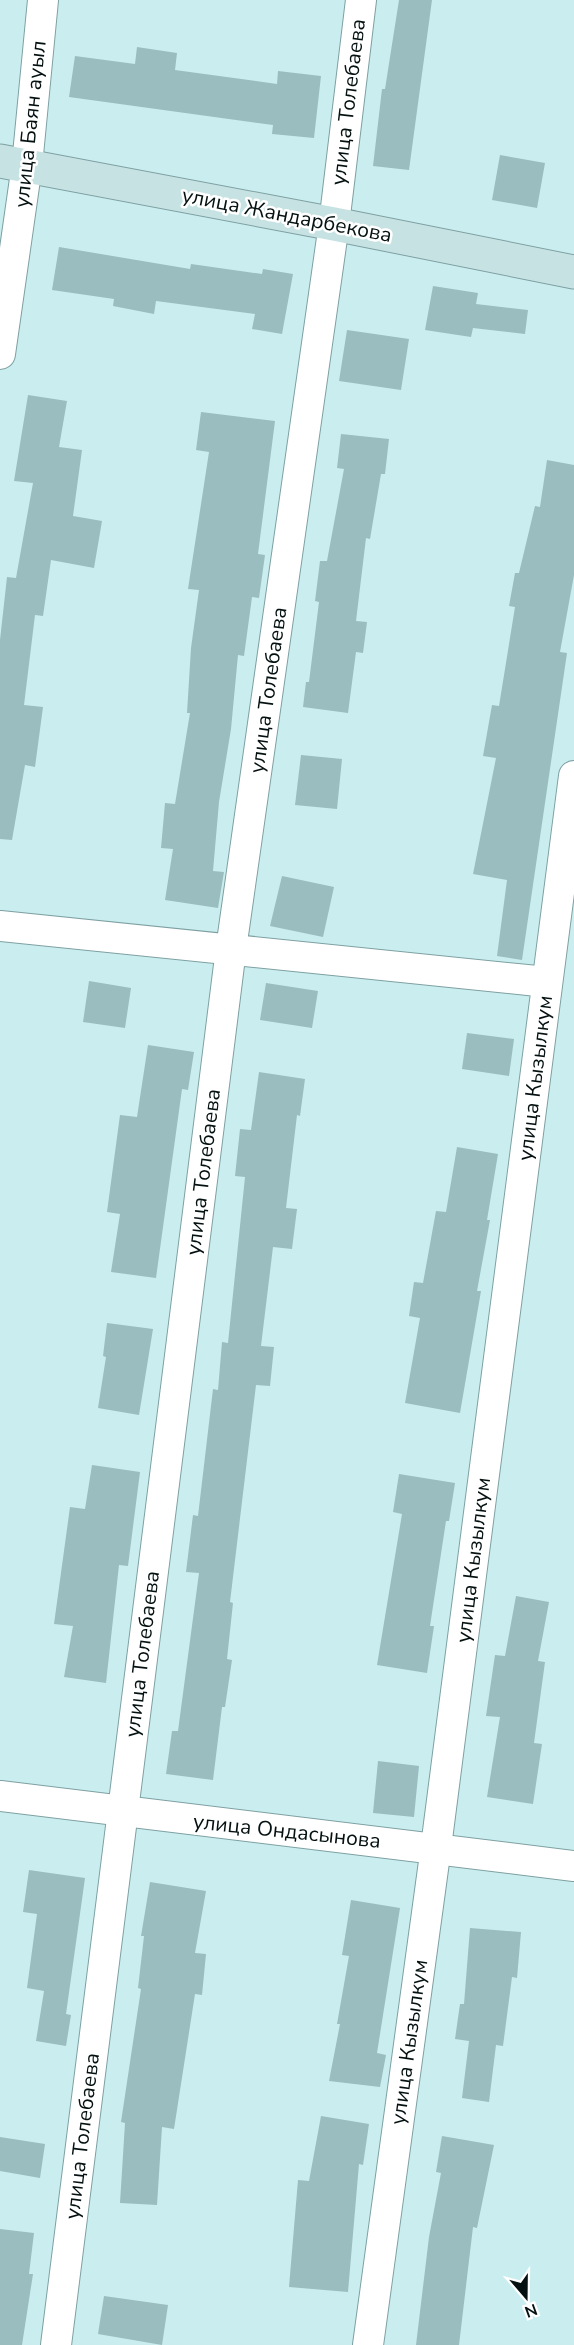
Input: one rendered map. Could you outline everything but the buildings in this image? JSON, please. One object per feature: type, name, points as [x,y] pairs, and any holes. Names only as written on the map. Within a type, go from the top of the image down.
[{"type":"street","name":"улица Баян ауыл","points":[[0,354],[14,163],[43,0]]},
{"type":"street","name":"улица Толебаева","points":[[56,2345],[231,949],[334,224],[361,0]]},
{"type":"street","name":"улица Жандарбекова","points":[[14,163],[574,272]]},
{"type":"street","name":"улица Кызылкум","points":[[368,2345],[436,1847],[574,776]]},
{"type":"street","points":[[0,926],[548,982]]},
{"type":"street","name":"улица Ондасынова","points":[[0,1796],[436,1847],[574,1866]]}]
